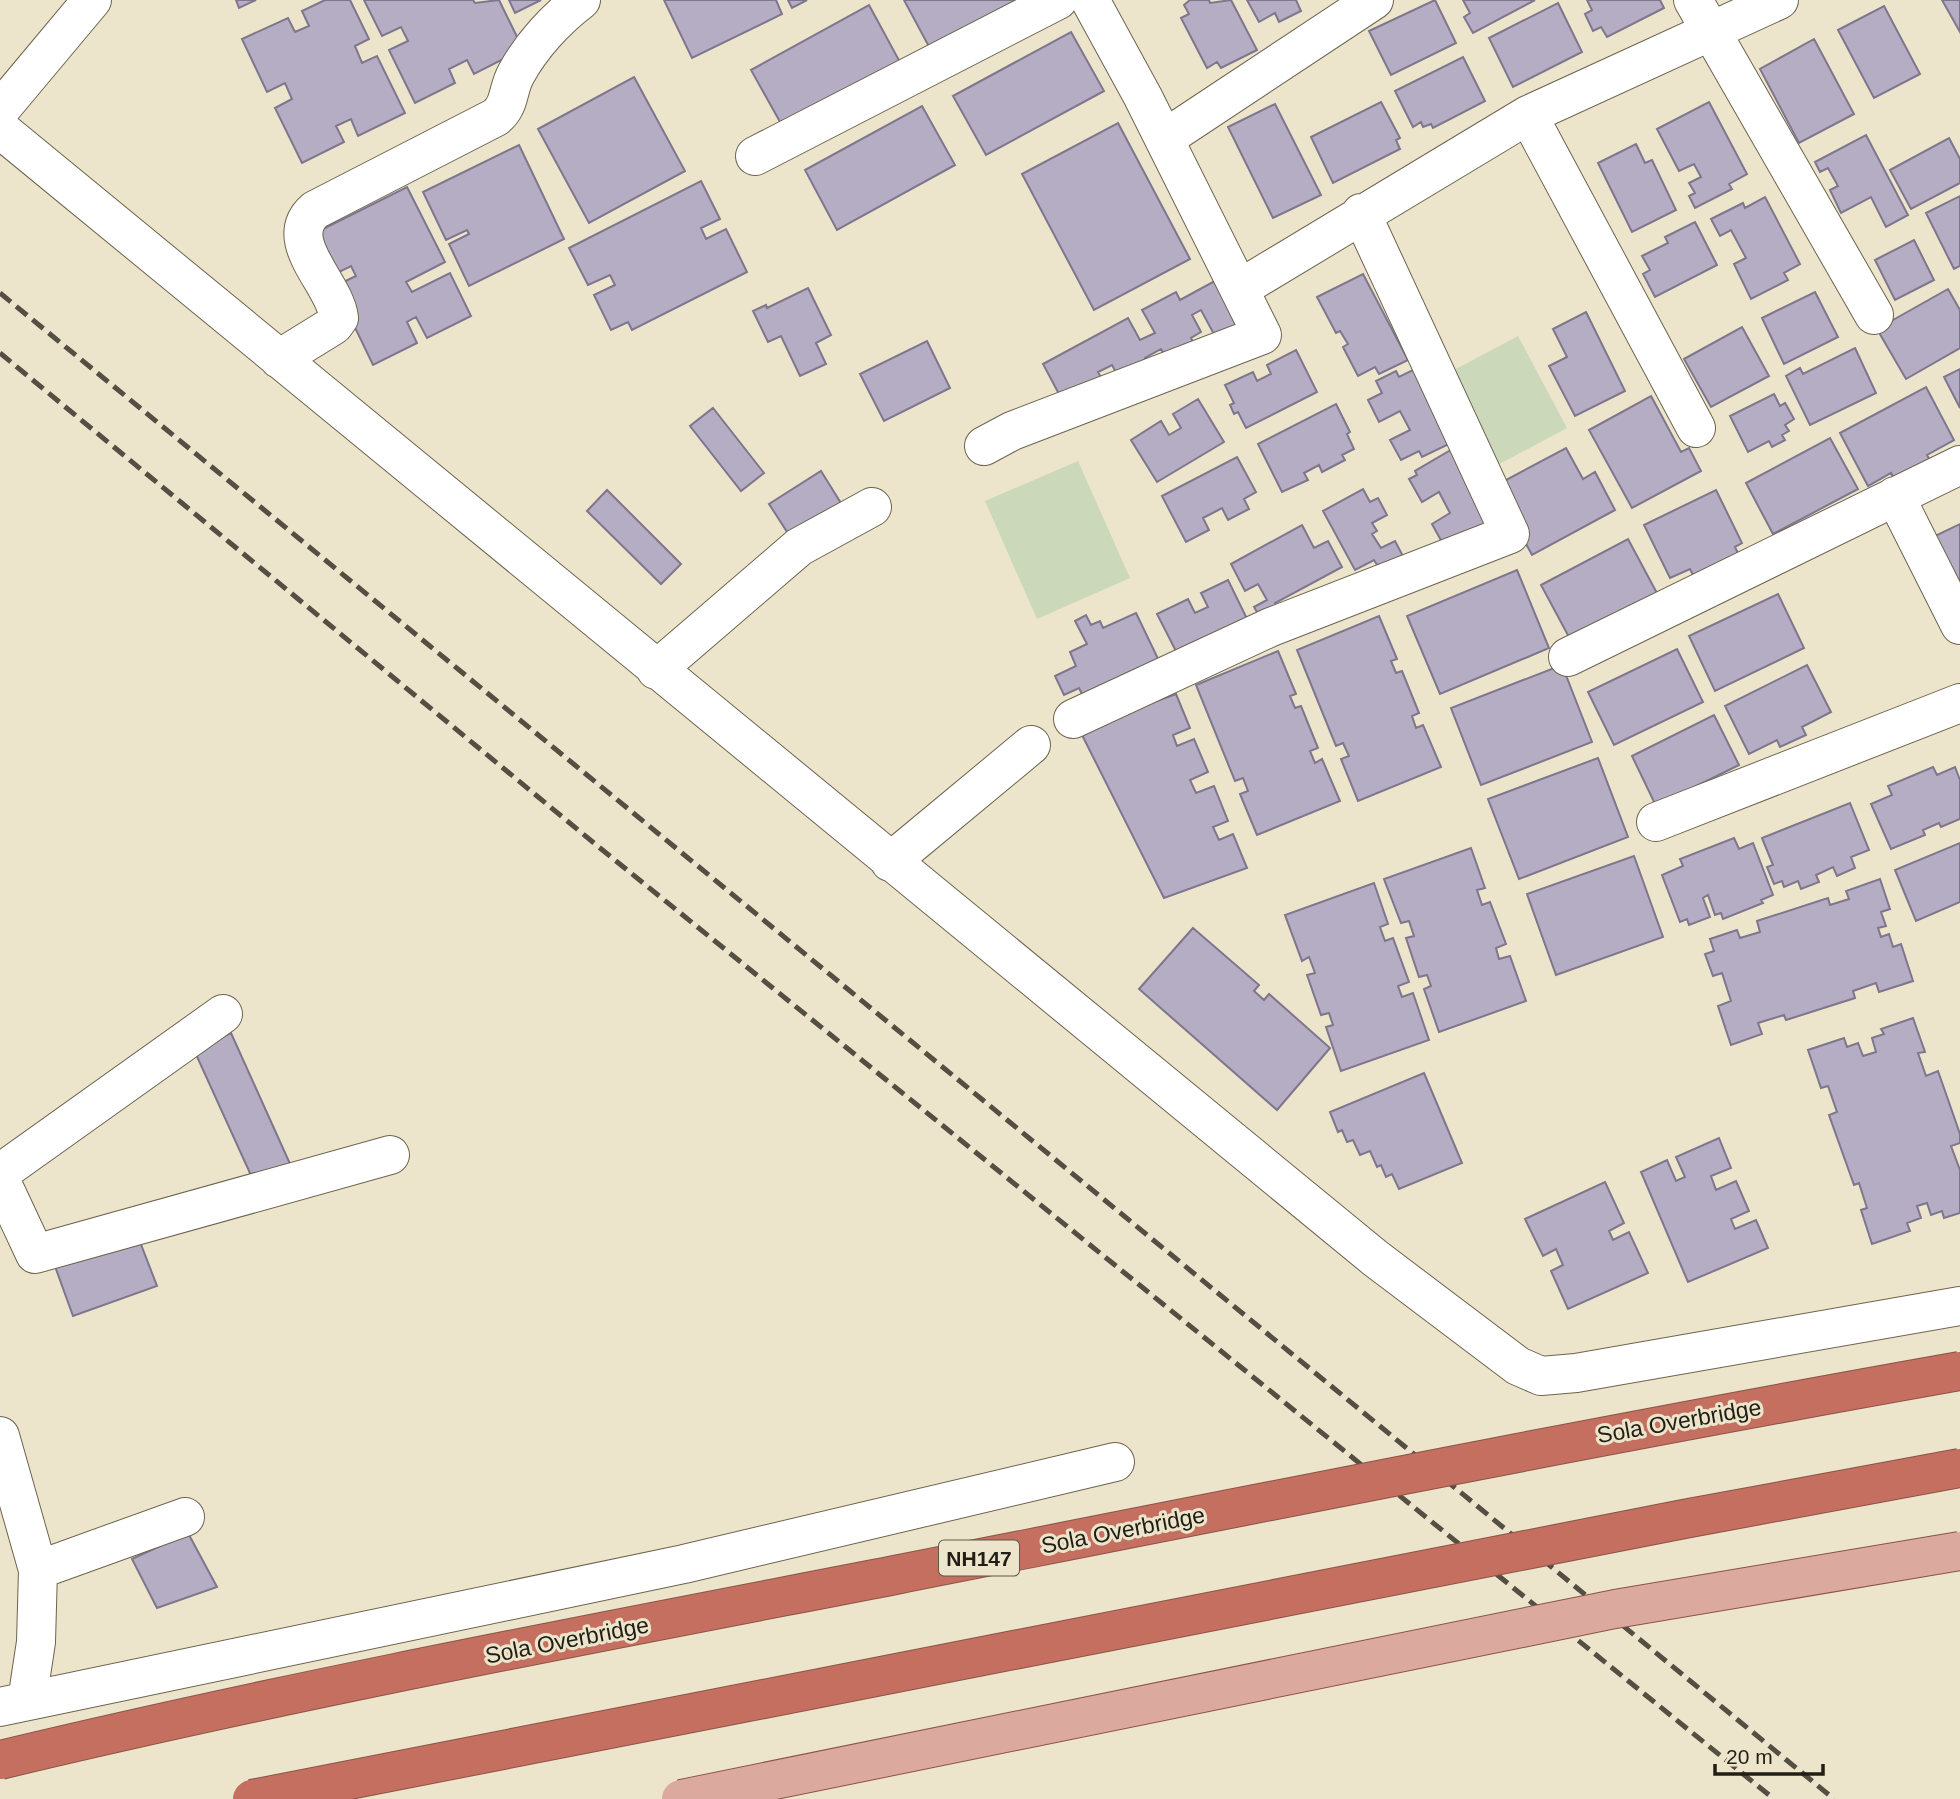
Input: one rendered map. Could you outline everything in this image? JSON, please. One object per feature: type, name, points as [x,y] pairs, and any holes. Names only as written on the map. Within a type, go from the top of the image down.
[{"type":"highway","name":"Sola Overbridge","points":[[0,1760],[150,1724],[785,1596],[1661,1424],[1960,1371]]},
{"type":"highway","points":[[252,1799],[1684,1519],[1960,1468]]},
{"type":"main road","points":[[681,1799],[1615,1609],[1960,1551]]},
{"type":"street","points":[[0,110],[92,0]]},
{"type":"street","points":[[279,359],[334,325],[339,318],[304,244],[301,229],[304,220],[315,210],[496,117],[506,108],[510,86],[525,61],[541,39],[581,0]]},
{"type":"street","points":[[755,156],[1058,0]]},
{"type":"street","points":[[984,446],[1012,431],[1262,335],[1164,139],[1090,0]]},
{"type":"street","points":[[1164,139],[1374,0]]},
{"type":"street","points":[[1239,289],[1361,213],[1701,16],[1779,0]]},
{"type":"street","points":[[1701,16],[1874,316]]},
{"type":"street","points":[[1528,115],[1696,428]]},
{"type":"street","points":[[0,129],[1375,1258],[1518,1366],[1541,1376],[1576,1373],[1960,1306]]},
{"type":"street","points":[[1073,719],[1271,627],[1510,534],[1361,213]]},
{"type":"street","points":[[1568,657],[1960,465]]},
{"type":"street","points":[[1895,496],[1960,625]]},
{"type":"street","points":[[656,670],[799,547],[872,507]]},
{"type":"street","points":[[1656,822],[1960,703]]},
{"type":"street","points":[[890,862],[1031,745]]},
{"type":"street","points":[[0,1173],[223,1014]]},
{"type":"street","points":[[0,1180],[34,1254],[390,1156]]},
{"type":"street","points":[[0,1436],[37,1570],[36,1642],[13,1704]]},
{"type":"street","points":[[13,1704],[684,1564],[1115,1462]]},
{"type":"street","points":[[37,1570],[185,1517]]},
{"type":"green space","points":[[1518,336],[1567,428],[1490,469],[1441,377]]},
{"type":"green space","points":[[1078,461],[1130,578],[1037,619],[985,501]]},
{"type":"building","points":[[236,0],[256,0],[239,8]]},
{"type":"building","points":[[325,0],[350,0],[369,39],[355,46],[362,63],[377,56],[405,113],[358,136],[351,119],[336,126],[344,142],[302,163],[275,108],[292,99],[285,83],[267,92],[242,39],[288,18],[295,32],[309,26],[302,11]]},
{"type":"building","points":[[364,0],[473,0],[475,3],[499,0],[523,49],[474,74],[467,60],[449,69],[455,83],[415,103],[389,50],[408,41],[401,27],[382,36]]},
{"type":"building","points":[[509,0],[541,0],[515,13]]},
{"type":"building","points":[[664,0],[776,0],[782,14],[692,58]]},
{"type":"building","points":[[788,0],[807,0],[792,8]]},
{"type":"building","points":[[904,0],[1035,0],[934,56]]},
{"type":"building","points":[[1190,0],[1209,0],[1210,3],[1231,0],[1257,50],[1221,68],[1217,62],[1207,68],[1181,18],[1189,14],[1184,5]]},
{"type":"building","points":[[1247,0],[1296,0],[1301,11],[1279,22],[1275,13],[1259,22]]},
{"type":"building","points":[[1435,0],[1456,43],[1391,75],[1369,31]]},
{"type":"building","points":[[1463,0],[1535,0],[1473,33],[1464,17],[1470,13]]},
{"type":"building","points":[[1587,0],[1660,0],[1664,8],[1607,37],[1601,27],[1593,31],[1585,14],[1592,10]]},
{"type":"building","points":[[1942,0],[1960,0],[1960,32]]},
{"type":"building","points":[[1558,3],[1582,52],[1513,87],[1489,38]]},
{"type":"building","points":[[869,5],[901,64],[784,129],[751,70]]},
{"type":"building","points":[[1884,6],[1920,74],[1874,98],[1838,30]]},
{"type":"building","points":[[1071,32],[1104,91],[986,155],[953,96]]},
{"type":"building","points":[[1814,39],[1854,114],[1799,143],[1760,69]]},
{"type":"building","points":[[1463,57],[1485,101],[1433,128],[1431,124],[1423,127],[1421,122],[1413,127],[1395,91]]},
{"type":"building","points":[[634,77],[685,171],[589,223],[538,129]]},
{"type":"building","points":[[1381,102],[1400,138],[1396,140],[1400,149],[1333,183],[1311,137]]},
{"type":"building","points":[[1709,102],[1747,174],[1729,184],[1732,189],[1695,208],[1689,196],[1695,193],[1689,183],[1701,177],[1694,164],[1679,171],[1657,129]]},
{"type":"building","points":[[1275,104],[1321,195],[1273,218],[1228,127]]},
{"type":"building","points":[[922,106],[955,165],[837,230],[805,170]]},
{"type":"building","points":[[1118,123],[1190,259],[1094,310],[1022,174]]},
{"type":"building","points":[[1866,135],[1908,215],[1886,227],[1871,197],[1841,213],[1830,190],[1838,186],[1828,168],[1820,172],[1815,162]]},
{"type":"building","points":[[1949,138],[1960,159],[1960,183],[1911,209],[1890,170]]},
{"type":"building","points":[[1636,144],[1645,163],[1652,160],[1676,210],[1632,232],[1598,163]]},
{"type":"building","points":[[519,145],[564,239],[469,286],[449,244],[469,234],[467,230],[446,240],[423,192]]},
{"type":"building","points":[[701,181],[720,219],[701,228],[706,239],[726,229],[747,272],[632,330],[628,322],[611,330],[594,295],[615,285],[610,275],[588,285],[569,248]]},
{"type":"building","points":[[407,187],[445,262],[406,282],[412,292],[450,273],[471,316],[427,338],[416,317],[407,322],[417,343],[373,365],[335,286],[356,276],[351,266],[329,277],[309,236]]},
{"type":"building","points":[[1960,196],[1960,266],[1954,269],[1926,213]]},
{"type":"building","points":[[1765,197],[1800,264],[1784,273],[1788,280],[1751,299],[1734,264],[1746,258],[1731,230],[1720,236],[1711,219],[1743,203],[1745,208]]},
{"type":"building","points":[[1695,222],[1717,265],[1655,297],[1643,274],[1650,270],[1642,256],[1668,243],[1665,237]]},
{"type":"building","points":[[1914,240],[1934,280],[1895,300],[1875,260]]},
{"type":"building","points":[[1363,274],[1408,360],[1379,374],[1375,367],[1358,376],[1343,347],[1348,344],[1340,331],[1336,333],[1317,297]]},
{"type":"building","points":[[1222,277],[1246,321],[1216,338],[1201,310],[1192,315],[1201,332],[1191,338],[1196,348],[1169,363],[1161,349],[1145,358],[1152,372],[1124,387],[1112,365],[1098,372],[1112,397],[1067,409],[1043,364],[1128,318],[1140,340],[1155,333],[1142,310],[1176,292],[1180,300]]},
{"type":"building","points":[[808,288],[831,335],[816,343],[826,364],[800,376],[781,336],[768,342],[753,311],[766,305],[767,308]]},
{"type":"building","points":[[1948,289],[1960,310],[1960,348],[1906,379],[1877,329]]},
{"type":"building","points":[[1815,292],[1838,337],[1784,364],[1762,318]]},
{"type":"building","points":[[1586,312],[1625,391],[1575,416],[1549,366],[1567,357],[1553,329]]},
{"type":"building","points":[[1742,327],[1769,376],[1711,407],[1684,359]]},
{"type":"building","points":[[927,341],[950,388],[884,421],[860,374]]},
{"type":"building","points":[[1855,348],[1876,393],[1810,425],[1786,376],[1800,368],[1803,374]]},
{"type":"building","points":[[1296,350],[1317,392],[1246,428],[1238,412],[1234,414],[1230,405],[1234,403],[1225,385],[1253,372],[1257,381],[1271,374],[1267,365]]},
{"type":"building","points":[[1417,368],[1453,442],[1422,457],[1419,451],[1401,460],[1390,440],[1410,430],[1400,411],[1379,422],[1368,400],[1382,393],[1376,381],[1396,371],[1399,377]]},
{"type":"building","points":[[1960,369],[1960,408],[1944,377]]},
{"type":"building","points":[[1926,387],[1954,440],[1927,455],[1930,460],[1894,479],[1891,473],[1868,486],[1840,433]]},
{"type":"building","points":[[1774,394],[1780,406],[1785,403],[1794,419],[1785,425],[1789,431],[1782,435],[1785,440],[1772,447],[1769,441],[1748,452],[1730,416]]},
{"type":"building","points":[[1651,396],[1681,452],[1689,448],[1701,471],[1632,508],[1589,430]]},
{"type":"building","points":[[1198,399],[1224,442],[1157,482],[1131,440],[1161,421],[1169,435],[1181,428],[1173,414]]},
{"type":"building","points":[[1336,404],[1350,432],[1347,434],[1354,449],[1342,455],[1345,460],[1322,472],[1319,465],[1304,473],[1308,480],[1282,492],[1258,444]]},
{"type":"building","points":[[713,408],[764,473],[741,491],[690,426]]},
{"type":"building","points":[[1830,438],[1858,489],[1773,534],[1746,483]]},
{"type":"building","points":[[1454,448],[1496,521],[1443,544],[1432,524],[1450,513],[1439,492],[1422,502],[1409,479],[1417,475],[1415,471]]},
{"type":"building","points":[[1566,448],[1583,479],[1595,472],[1615,510],[1532,555],[1495,486]]},
{"type":"building","points":[[1237,457],[1256,492],[1244,499],[1249,509],[1228,520],[1222,508],[1203,518],[1209,530],[1186,542],[1162,496]]},
{"type":"building","points":[[821,471],[844,508],[793,541],[769,504]]},
{"type":"building","points":[[1363,489],[1370,502],[1378,498],[1387,515],[1372,523],[1377,531],[1372,534],[1381,548],[1395,541],[1405,560],[1377,565],[1374,560],[1355,570],[1323,511]]},
{"type":"building","points":[[607,490],[681,564],[661,584],[587,511]]},
{"type":"building","points":[[1716,490],[1742,543],[1735,547],[1738,553],[1693,575],[1690,569],[1670,578],[1644,525]]},
{"type":"building","points":[[1960,524],[1960,590],[1933,537]]},
{"type":"building","points":[[1302,525],[1314,548],[1328,541],[1342,567],[1275,603],[1279,609],[1261,619],[1254,607],[1267,600],[1258,584],[1245,591],[1231,564]]},
{"type":"building","points":[[1628,539],[1658,595],[1570,639],[1541,585]]},
{"type":"building","points":[[1517,570],[1549,648],[1440,694],[1407,616]]},
{"type":"building","points":[[1228,580],[1252,629],[1182,663],[1157,614],[1188,599],[1195,613],[1208,607],[1201,593]]},
{"type":"building","points":[[1778,594],[1804,648],[1715,691],[1689,636]]},
{"type":"building","points":[[1136,613],[1161,665],[1084,698],[1079,688],[1064,695],[1055,676],[1076,666],[1070,652],[1087,644],[1075,621],[1086,615],[1091,625],[1100,621],[1103,628]]},
{"type":"building","points":[[1379,616],[1397,659],[1391,661],[1396,673],[1402,671],[1419,713],[1412,716],[1416,728],[1423,725],[1441,767],[1358,801],[1341,759],[1349,756],[1343,743],[1336,746],[1297,650]]},
{"type":"building","points":[[1677,649],[1703,702],[1614,745],[1588,692]]},
{"type":"building","points":[[1278,651],[1296,694],[1290,696],[1295,708],[1301,706],[1318,748],[1310,751],[1315,763],[1322,759],[1340,801],[1257,835],[1240,794],[1248,791],[1243,778],[1235,781],[1196,685]]},
{"type":"building","points":[[1562,665],[1592,742],[1481,785],[1451,708]]},
{"type":"building","points":[[1807,665],[1831,712],[1802,727],[1806,735],[1780,747],[1777,740],[1749,754],[1725,706]]},
{"type":"building","points":[[1176,694],[1190,728],[1173,735],[1177,746],[1194,739],[1208,772],[1190,780],[1196,793],[1214,786],[1228,821],[1213,827],[1219,840],[1233,834],[1247,868],[1164,898],[1079,729]]},
{"type":"building","points":[[1714,715],[1739,765],[1656,806],[1632,756]]},
{"type":"building","points":[[1598,758],[1628,837],[1519,879],[1488,799]]},
{"type":"building","points":[[1933,767],[1937,775],[1955,767],[1960,780],[1960,819],[1941,827],[1939,823],[1923,830],[1925,835],[1891,849],[1871,804],[1892,795],[1888,786]]},
{"type":"building","points":[[1850,803],[1869,850],[1851,857],[1855,868],[1837,876],[1833,867],[1816,875],[1819,882],[1801,889],[1798,881],[1784,887],[1782,881],[1774,884],[1767,867],[1773,865],[1762,838]]},
{"type":"building","points":[[1734,838],[1739,849],[1753,843],[1773,895],[1761,900],[1763,903],[1723,919],[1721,913],[1715,915],[1708,895],[1703,898],[1710,917],[1689,925],[1687,919],[1680,922],[1662,875],[1683,866],[1680,859]]},
{"type":"building","points":[[1960,843],[1960,902],[1916,921],[1895,870]]},
{"type":"building","points":[[1471,848],[1485,888],[1477,890],[1482,905],[1490,902],[1506,944],[1496,948],[1499,959],[1510,956],[1526,1001],[1439,1032],[1424,989],[1431,986],[1427,975],[1419,977],[1406,938],[1414,936],[1409,921],[1401,923],[1384,879]]},
{"type":"building","points":[[1634,856],[1663,937],[1556,975],[1527,894]]},
{"type":"building","points":[[1880,879],[1890,909],[1881,912],[1886,926],[1878,928],[1881,937],[1889,934],[1893,947],[1901,944],[1913,981],[1879,992],[1876,983],[1853,991],[1855,998],[1786,1020],[1784,1015],[1758,1023],[1762,1034],[1731,1045],[1718,1006],[1731,1001],[1722,973],[1713,976],[1705,954],[1714,951],[1710,939],[1737,930],[1740,938],[1760,932],[1757,921],[1828,898],[1830,905],[1849,899],[1846,891]]},
{"type":"building","points":[[1374,883],[1388,924],[1380,927],[1385,941],[1393,938],[1409,982],[1398,986],[1402,997],[1413,993],[1429,1040],[1341,1071],[1326,1027],[1333,1025],[1329,1013],[1321,1015],[1307,975],[1315,973],[1309,957],[1302,961],[1285,915]]},
{"type":"building","points":[[1193,928],[1259,985],[1254,991],[1264,1000],[1269,994],[1330,1048],[1277,1110],[1139,989]]},
{"type":"building","points":[[1913,1018],[1925,1052],[1918,1053],[1926,1076],[1938,1071],[1960,1134],[1960,1143],[1951,1146],[1960,1170],[1960,1213],[1944,1218],[1942,1211],[1931,1215],[1927,1203],[1917,1206],[1921,1218],[1907,1223],[1910,1231],[1872,1244],[1861,1210],[1867,1208],[1859,1183],[1854,1185],[1829,1115],[1837,1112],[1828,1086],[1821,1088],[1808,1050],[1844,1038],[1847,1047],[1858,1043],[1863,1056],[1876,1052],[1872,1038],[1884,1034],[1881,1029]]},
{"type":"building","points":[[231,1033],[291,1166],[254,1182],[194,1050]]},
{"type":"building","points":[[1424,1073],[1462,1163],[1399,1189],[1392,1174],[1386,1177],[1381,1165],[1377,1167],[1370,1151],[1360,1155],[1353,1140],[1347,1142],[1342,1130],[1338,1132],[1330,1112]]},
{"type":"building","points":[[1719,1138],[1731,1168],[1711,1176],[1716,1190],[1736,1181],[1749,1211],[1731,1219],[1735,1229],[1756,1220],[1768,1248],[1688,1282],[1641,1172],[1667,1160],[1676,1181],[1685,1177],[1676,1157]]},
{"type":"building","points":[[1605,1182],[1624,1223],[1609,1231],[1613,1240],[1629,1232],[1648,1273],[1568,1309],[1551,1271],[1563,1265],[1556,1249],[1543,1256],[1525,1219]]},
{"type":"building","points":[[137,1234],[157,1286],[73,1316],[52,1258]]},
{"type":"building","points":[[188,1533],[217,1587],[157,1608],[132,1559]]},
{"type":"railway","points":[[0,293],[1834,1799]]},
{"type":"railway","points":[[0,353],[600,848],[1774,1799]]}]
